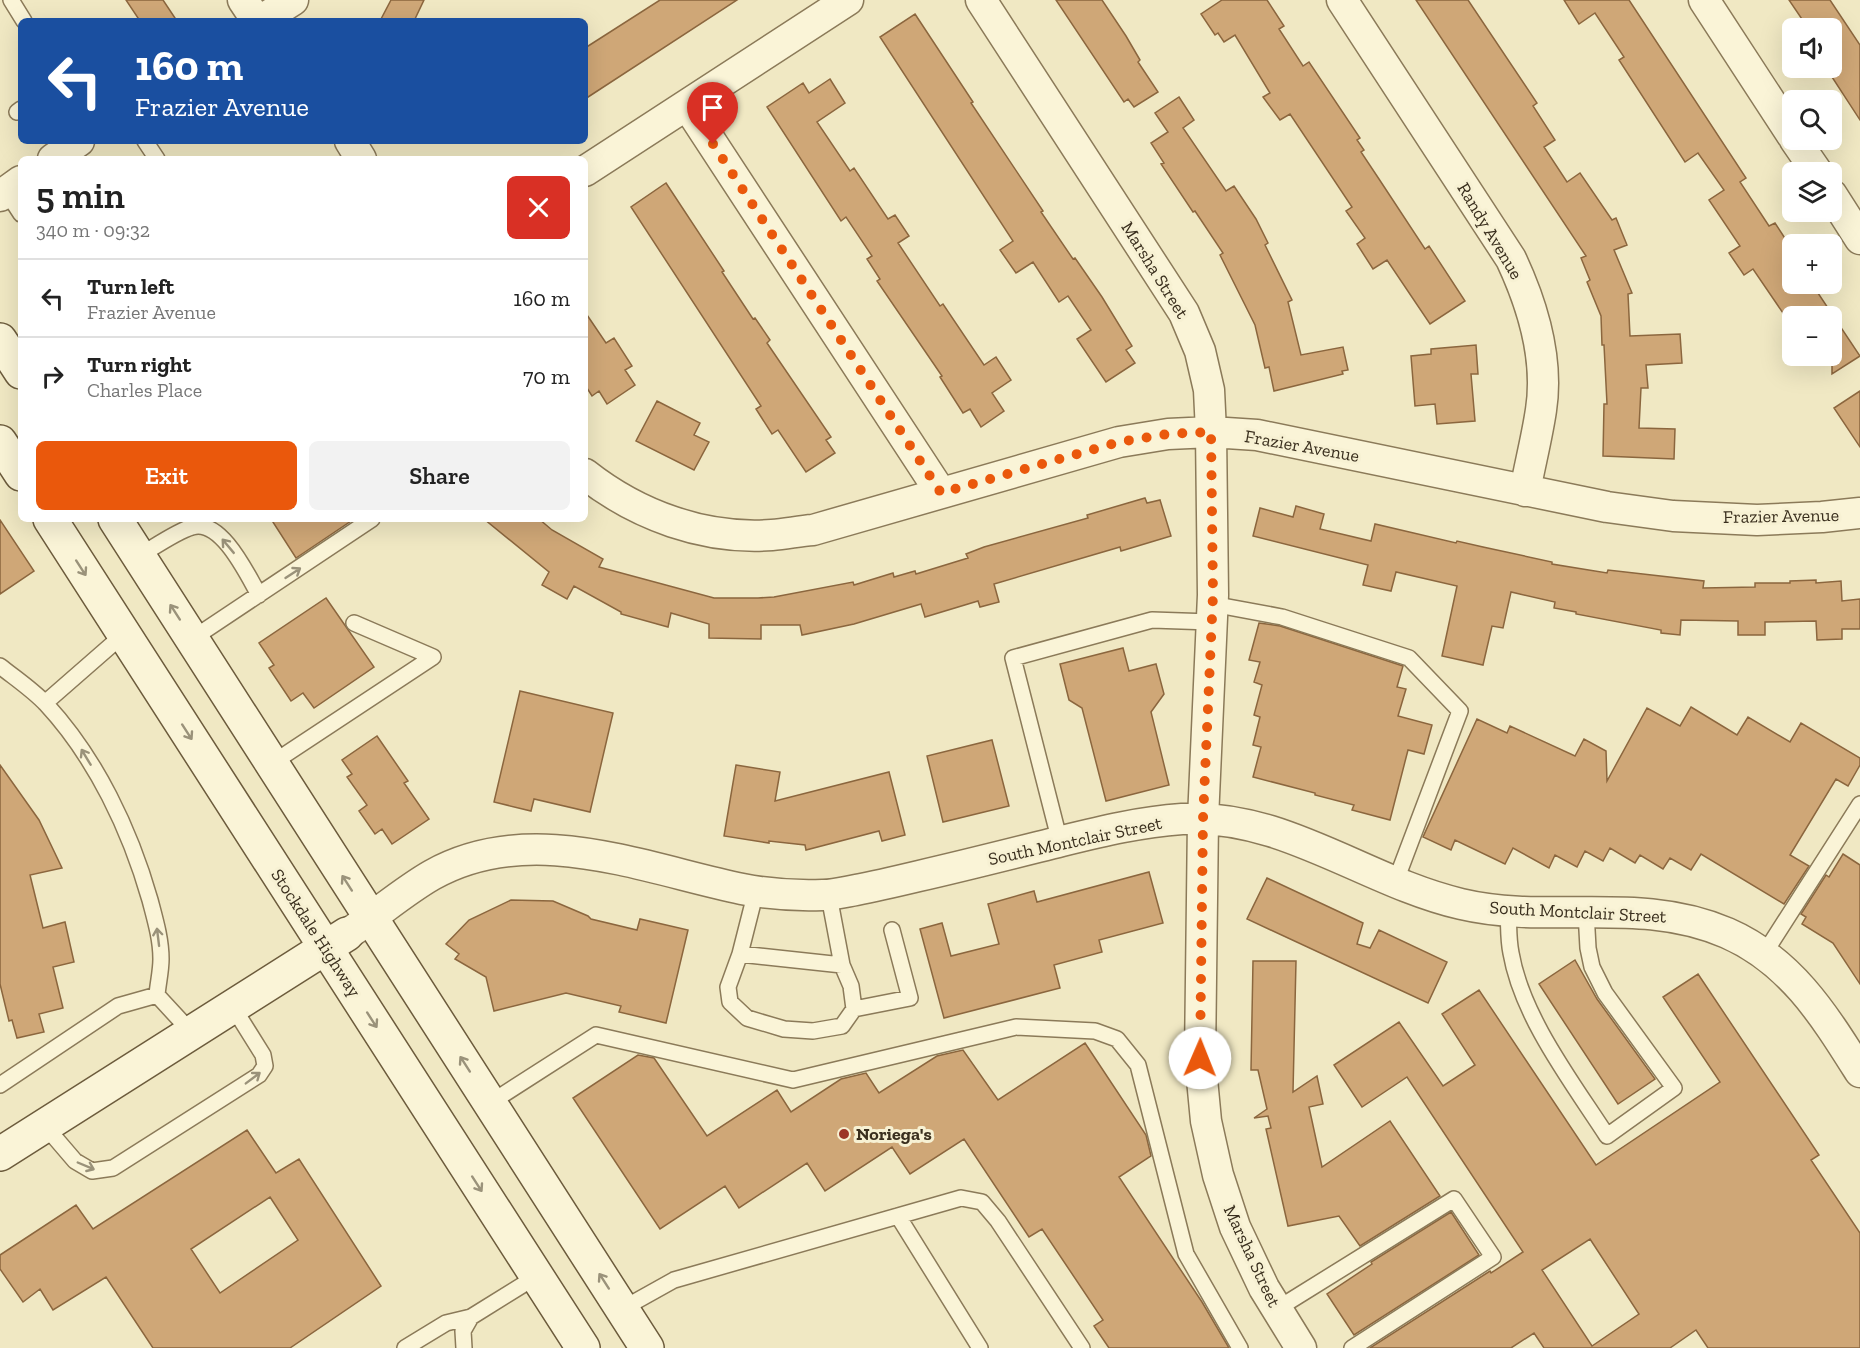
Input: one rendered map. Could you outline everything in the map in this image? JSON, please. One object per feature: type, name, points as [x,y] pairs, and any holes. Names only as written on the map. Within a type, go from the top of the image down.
[{"type":"main road","points":[[0,339],[18,367]]},
{"type":"main road","points":[[0,442],[18,469]]},
{"type":"main road","name":"Stockdale Highway","points":[[52,522],[123,634],[348,934],[490,1103],[647,1348]]},
{"type":"main road","name":"Stockdale Highway","points":[[117,522],[271,764],[348,934],[537,1276],[583,1348]]},
{"type":"main road","points":[[0,1154],[348,934]]},
{"type":"street","points":[[243,0],[270,16]]},
{"type":"street","points":[[588,169],[848,0]]},
{"type":"street","name":"Marsha Street","points":[[981,0],[1184,313],[1202,361],[1209,390],[1212,613],[1203,819],[1200,1058],[1206,1121],[1218,1175],[1235,1227],[1264,1288],[1301,1348]]},
{"type":"street","name":"Randy Avenue","points":[[1342,0],[1511,259],[1526,291],[1537,329],[1542,369],[1541,408],[1525,491]]},
{"type":"street","points":[[1704,0],[1782,120]]},
{"type":"street","points":[[687,105],[941,493]]},
{"type":"street","points":[[57,156],[75,144]]},
{"type":"street","points":[[1842,211],[1860,239]]},
{"type":"street","name":"Frazier Avenue","points":[[588,476],[607,491],[642,510],[683,525],[726,533],[770,535],[813,530],[1119,442],[1168,434],[1211,432],[1257,435],[1607,507],[1673,516],[1757,520],[1822,518],[1860,513]]},
{"type":"street","name":"South Montclair Street","points":[[348,934],[433,874],[471,859],[506,851],[543,848],[584,852],[756,891],[829,896],[1143,822],[1203,819],[1243,824],[1283,834],[1395,883],[1463,905],[1508,911],[1651,913],[1691,920],[1730,934],[1764,954],[1793,978],[1819,1008],[1860,1072]]},
{"type":"lane","points":[[10,0],[22,18]]},
{"type":"lane","points":[[192,639],[368,522]]},
{"type":"lane","points":[[139,556],[192,527],[204,526],[215,531],[231,548],[259,595]]},
{"type":"lane","points":[[1060,842],[1013,658],[1152,620],[1212,613],[1282,617],[1409,658],[1460,711],[1395,883]]},
{"type":"lane","points":[[271,764],[433,657],[354,623]]},
{"type":"lane","points":[[45,703],[123,634]]},
{"type":"lane","points":[[0,666],[45,703],[78,744],[110,798],[127,833],[156,922],[161,958],[157,995],[192,1033]]},
{"type":"lane","points":[[1764,954],[1860,804]]},
{"type":"lane","points":[[756,891],[740,954],[728,987],[730,1002],[747,1018],[784,1029],[813,1031],[842,1026],[854,1009],[851,986],[842,965],[829,896]]},
{"type":"lane","points":[[1508,911],[1511,952],[1522,994],[1556,1058],[1607,1136],[1674,1088],[1605,993],[1592,967],[1588,948],[1586,912]]},
{"type":"lane","points":[[854,1009],[910,998],[892,930]]},
{"type":"lane","points":[[740,954],[842,965]]},
{"type":"lane","points":[[0,1085],[118,1006],[157,995]]},
{"type":"lane","points":[[45,1126],[75,1161],[92,1171],[112,1168],[259,1075],[265,1066],[263,1055],[233,1007]]},
{"type":"lane","points":[[490,1103],[596,1035],[793,1080],[1016,1027],[1095,1031],[1118,1039],[1138,1065],[1186,1254],[1240,1348]]},
{"type":"lane","points":[[622,1309],[674,1280],[961,1198],[982,1202],[998,1221],[1082,1348]]},
{"type":"lane","points":[[1277,1309],[1454,1199],[1493,1257],[1352,1348]]},
{"type":"lane","points":[[898,1216],[980,1348]]},
{"type":"lane","points":[[405,1348],[446,1323],[471,1317],[537,1276]]},
{"type":"lane","points":[[463,1347],[463,1331],[471,1317]]},
{"type":"building","points":[[126,0],[163,0],[175,18],[138,18]]},
{"type":"building","points":[[391,0],[424,0],[415,18],[382,18]]},
{"type":"building","points":[[660,0],[737,0],[588,97],[588,46]]},
{"type":"building","points":[[1056,0],[1102,0],[1158,92],[1134,107],[1128,99],[1124,102]]},
{"type":"building","points":[[1222,0],[1267,0],[1284,26],[1279,29],[1303,66],[1309,62],[1360,138],[1357,140],[1364,150],[1361,152],[1425,249],[1429,246],[1465,301],[1430,324],[1387,260],[1373,269],[1357,244],[1365,238],[1346,211],[1352,207],[1290,114],[1280,120],[1263,97],[1270,93],[1235,35],[1224,42],[1218,33],[1215,35],[1201,14]]},
{"type":"building","points":[[1416,0],[1468,0],[1537,103],[1533,106],[1555,140],[1544,147],[1567,182],[1580,173],[1612,220],[1616,218],[1627,245],[1614,250],[1632,293],[1628,294],[1630,336],[1680,334],[1682,363],[1646,365],[1648,388],[1641,388],[1639,428],[1675,429],[1674,459],[1603,456],[1604,404],[1607,404],[1604,345],[1602,345],[1601,316],[1587,282],[1590,280],[1581,258],[1586,256]]},
{"type":"building","points":[[1564,0],[1629,0],[1746,178],[1740,182],[1769,226],[1775,223],[1782,234],[1782,294],[1819,294],[1827,306],[1782,306],[1782,312],[1753,269],[1744,275],[1729,253],[1740,246],[1709,200],[1724,190],[1698,153],[1685,162],[1619,60],[1624,57],[1595,13],[1579,24]]},
{"type":"building","points":[[1789,0],[1830,0],[1842,18],[1801,18]]},
{"type":"building","points":[[915,14],[1043,211],[1041,212],[1102,297],[1132,346],[1126,350],[1135,363],[1106,382],[1077,339],[1091,330],[1068,296],[1059,302],[1033,262],[1016,273],[1000,250],[1013,241],[880,37]]},
{"type":"building","points":[[1842,18],[1860,45],[1860,120],[1833,78],[1842,78]]},
{"type":"building","points":[[830,79],[845,103],[817,122],[850,171],[854,168],[888,219],[895,215],[909,236],[898,243],[940,306],[943,304],[984,365],[996,357],[1011,380],[992,393],[1004,411],[981,427],[970,409],[963,413],[940,377],[942,376],[877,281],[880,279],[867,259],[872,256],[846,217],[841,221],[767,107],[803,83],[809,93]]},
{"type":"building","points":[[1179,97],[1194,120],[1183,128],[1226,191],[1234,186],[1256,219],[1268,243],[1265,245],[1292,300],[1288,302],[1301,355],[1343,347],[1348,370],[1342,371],[1343,374],[1274,391],[1269,367],[1265,368],[1255,325],[1220,255],[1223,253],[1161,164],[1164,163],[1151,143],[1168,132],[1155,113]]},
{"type":"building","points":[[666,183],[753,319],[755,318],[770,340],[767,343],[831,437],[826,440],[835,453],[806,472],[778,430],[772,434],[756,409],[761,406],[631,207]]},
{"type":"building","points":[[588,316],[606,343],[614,338],[632,366],[625,370],[635,385],[607,404],[599,391],[592,396],[588,390]]},
{"type":"building","points":[[1842,329],[1860,356],[1832,374],[1832,366],[1842,366]]},
{"type":"building","points":[[1476,345],[1478,374],[1471,374],[1475,421],[1437,424],[1435,404],[1415,406],[1411,356],[1431,354],[1431,349]]},
{"type":"building","points":[[1860,391],[1860,447],[1834,408]]},
{"type":"building","points":[[657,401],[700,423],[694,435],[709,442],[694,470],[636,441]]},
{"type":"building","points":[[1145,498],[1147,503],[1160,500],[1171,536],[1121,551],[1120,547],[994,584],[999,602],[980,607],[978,601],[925,617],[921,604],[854,624],[802,635],[800,625],[761,625],[761,639],[709,638],[709,624],[671,613],[668,627],[621,614],[574,586],[567,599],[542,585],[549,572],[488,522],[543,522],[552,530],[603,559],[599,567],[714,598],[758,598],[853,582],[854,585],[893,573],[894,577],[915,571],[916,574],[968,558],[966,554],[984,547],[1088,518],[1087,515]]},
{"type":"building","points":[[1296,506],[1324,514],[1320,529],[1371,541],[1375,524],[1552,562],[1552,564],[1607,573],[1608,570],[1704,581],[1703,588],[1755,587],[1755,583],[1790,583],[1790,581],[1816,580],[1816,583],[1841,581],[1842,601],[1860,599],[1860,629],[1842,629],[1842,639],[1817,640],[1816,621],[1765,622],[1765,635],[1738,635],[1738,621],[1681,620],[1680,635],[1661,633],[1661,630],[1554,608],[1555,602],[1511,592],[1503,628],[1492,626],[1483,665],[1442,656],[1457,586],[1396,572],[1391,591],[1363,585],[1368,565],[1253,536],[1260,508],[1293,517]]},
{"type":"building","points":[[0,520],[34,571],[0,594]]},
{"type":"building","points":[[273,522],[350,522],[296,558]]},
{"type":"building","points":[[326,598],[374,667],[314,708],[303,693],[291,701],[269,668],[274,665],[259,643]]},
{"type":"building","points":[[1259,623],[1280,626],[1403,666],[1397,687],[1406,689],[1398,716],[1432,725],[1424,754],[1408,750],[1390,820],[1352,810],[1354,805],[1253,777],[1261,747],[1253,745],[1260,717],[1254,715],[1262,685],[1254,682],[1260,662],[1249,660]]},
{"type":"building","points":[[1123,648],[1129,671],[1156,664],[1164,694],[1151,712],[1169,785],[1106,801],[1082,708],[1069,700],[1060,664]]},
{"type":"building","points":[[520,691],[613,713],[590,812],[534,799],[531,811],[494,802]]},
{"type":"building","points":[[1691,707],[1737,735],[1748,717],[1790,742],[1801,723],[1860,758],[1860,765],[1848,786],[1836,779],[1790,855],[1809,866],[1784,904],[1701,854],[1691,870],[1670,858],[1663,869],[1640,855],[1635,863],[1610,848],[1603,861],[1585,851],[1577,867],[1555,855],[1549,868],[1513,848],[1505,864],[1455,840],[1451,850],[1423,837],[1477,719],[1507,733],[1510,726],[1575,756],[1584,739],[1606,751],[1607,781],[1647,708],[1680,726]]},
{"type":"building","points":[[377,736],[408,781],[404,783],[429,819],[392,844],[382,829],[375,834],[359,811],[367,805],[347,777],[352,774],[342,760]]},
{"type":"building","points":[[992,740],[1009,806],[943,822],[927,756]]},
{"type":"building","points":[[0,765],[39,820],[62,868],[30,875],[43,928],[65,922],[74,962],[53,967],[63,1008],[39,1014],[44,1032],[17,1038],[12,1020],[9,1021],[0,984]]},
{"type":"building","points":[[736,765],[780,772],[775,801],[889,772],[905,835],[882,841],[879,831],[806,850],[805,845],[769,841],[769,843],[724,836]]},
{"type":"building","points":[[1843,854],[1860,865],[1860,984],[1833,943],[1802,924],[1806,917],[1801,914],[1826,875],[1829,877]]},
{"type":"building","points":[[1149,872],[1163,923],[1099,940],[1102,952],[1054,965],[1060,988],[944,1018],[920,929],[942,923],[951,956],[999,944],[988,904],[1034,891],[1037,902]]},
{"type":"building","points":[[1267,878],[1363,923],[1357,944],[1370,948],[1379,930],[1447,962],[1428,1003],[1247,919]]},
{"type":"building","points":[[511,900],[553,901],[591,919],[637,930],[640,919],[688,930],[666,1023],[619,1012],[621,1006],[566,993],[494,1011],[486,977],[455,959],[459,954],[446,944],[469,920]]},
{"type":"building","points":[[1575,960],[1597,999],[1655,1079],[1618,1104],[1539,984]]},
{"type":"building","points":[[1253,961],[1296,961],[1293,1092],[1317,1076],[1323,1104],[1309,1107],[1322,1167],[1390,1121],[1440,1196],[1360,1246],[1339,1216],[1288,1226],[1266,1129],[1271,1128],[1268,1116],[1254,1118],[1267,1109],[1258,1070],[1251,1070]]},
{"type":"building","points":[[1698,974],[1819,1155],[1811,1160],[1860,1233],[1860,1348],[1708,1348],[1696,1330],[1670,1348],[1544,1348],[1534,1333],[1511,1348],[1370,1348],[1523,1252],[1407,1077],[1362,1107],[1334,1065],[1399,1022],[1443,1086],[1475,1065],[1442,1014],[1479,990],[1596,1165],[1720,1082],[1663,997]],"holes":[[[1590,1239],[1639,1314],[1592,1346],[1542,1270]]]},
{"type":"building","points":[[1085,1043],[1146,1135],[1151,1156],[1119,1177],[1202,1302],[1229,1348],[1109,1348],[1094,1326],[1103,1320],[1042,1229],[1029,1237],[964,1139],[910,1174],[892,1147],[825,1191],[807,1163],[739,1208],[725,1186],[660,1229],[573,1098],[638,1055],[654,1058],[707,1136],[777,1090],[791,1112],[841,1079],[866,1073],[879,1093],[937,1056],[963,1050],[998,1100]]},
{"type":"building","points":[[247,1130],[276,1173],[299,1159],[381,1286],[290,1348],[153,1348],[106,1277],[53,1310],[40,1289],[23,1302],[0,1269],[0,1255],[76,1205],[93,1229]],"holes":[[[270,1197],[298,1240],[220,1293],[191,1249]]]},
{"type":"building","points":[[1451,1212],[1479,1255],[1354,1335],[1327,1294],[1372,1264],[1371,1262]]},
{"type":"place","name":"Noriega's","points":[[844,1134]]},
{"type":"route","points":[[713,144],[941,493],[1119,442],[1168,434],[1211,432],[1213,595],[1203,819],[1200,1058]]}]
